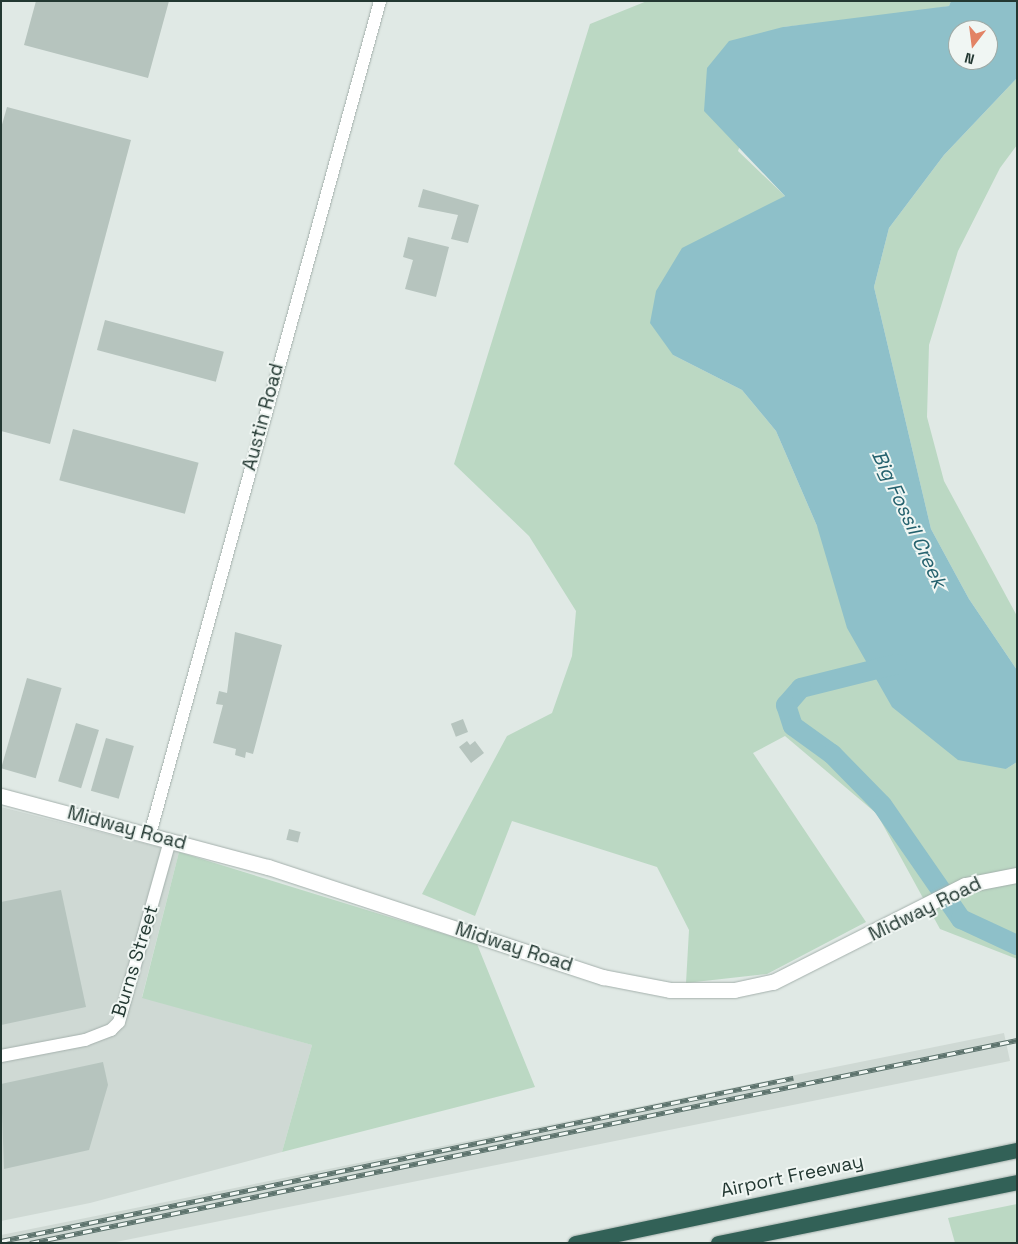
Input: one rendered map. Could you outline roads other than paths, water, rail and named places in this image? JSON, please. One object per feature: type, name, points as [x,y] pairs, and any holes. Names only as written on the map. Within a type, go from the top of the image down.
[{"type":"highway","name":"Airport Freeway","points":[[575,1243],[1015,1151]]},
{"type":"highway","points":[[718,1243],[1017,1182]]},
{"type":"main road","name":"Midway Road","points":[[1,796],[150,834],[268,867],[603,977],[670,990],[734,990],[773,982],[965,886],[1017,875]]},
{"type":"street","name":"Austin Road","points":[[150,834],[380,1]]},
{"type":"street","name":"Burns Street","points":[[1,1056],[84,1040],[118,1022],[170,840]]},
{"type":"water","points":[[951,1],[1017,1],[1017,78],[944,155],[889,228],[874,287],[931,529],[969,599],[1017,670],[1017,762],[1006,769],[958,760],[892,707],[847,628],[817,526],[776,431],[742,390],[673,355],[650,323],[656,291],[682,248],[785,196],[704,111],[707,68],[729,41],[783,27],[949,6]]},
{"type":"waterway","name":"Big Fossil Creek","points":[[897,664],[801,688],[786,705],[793,726],[832,754],[882,805],[961,919],[1017,945]]},
{"type":"railway","points":[[30,1243],[1017,1040]]},
{"type":"railway","points":[[1,1241],[793,1078]]}]
